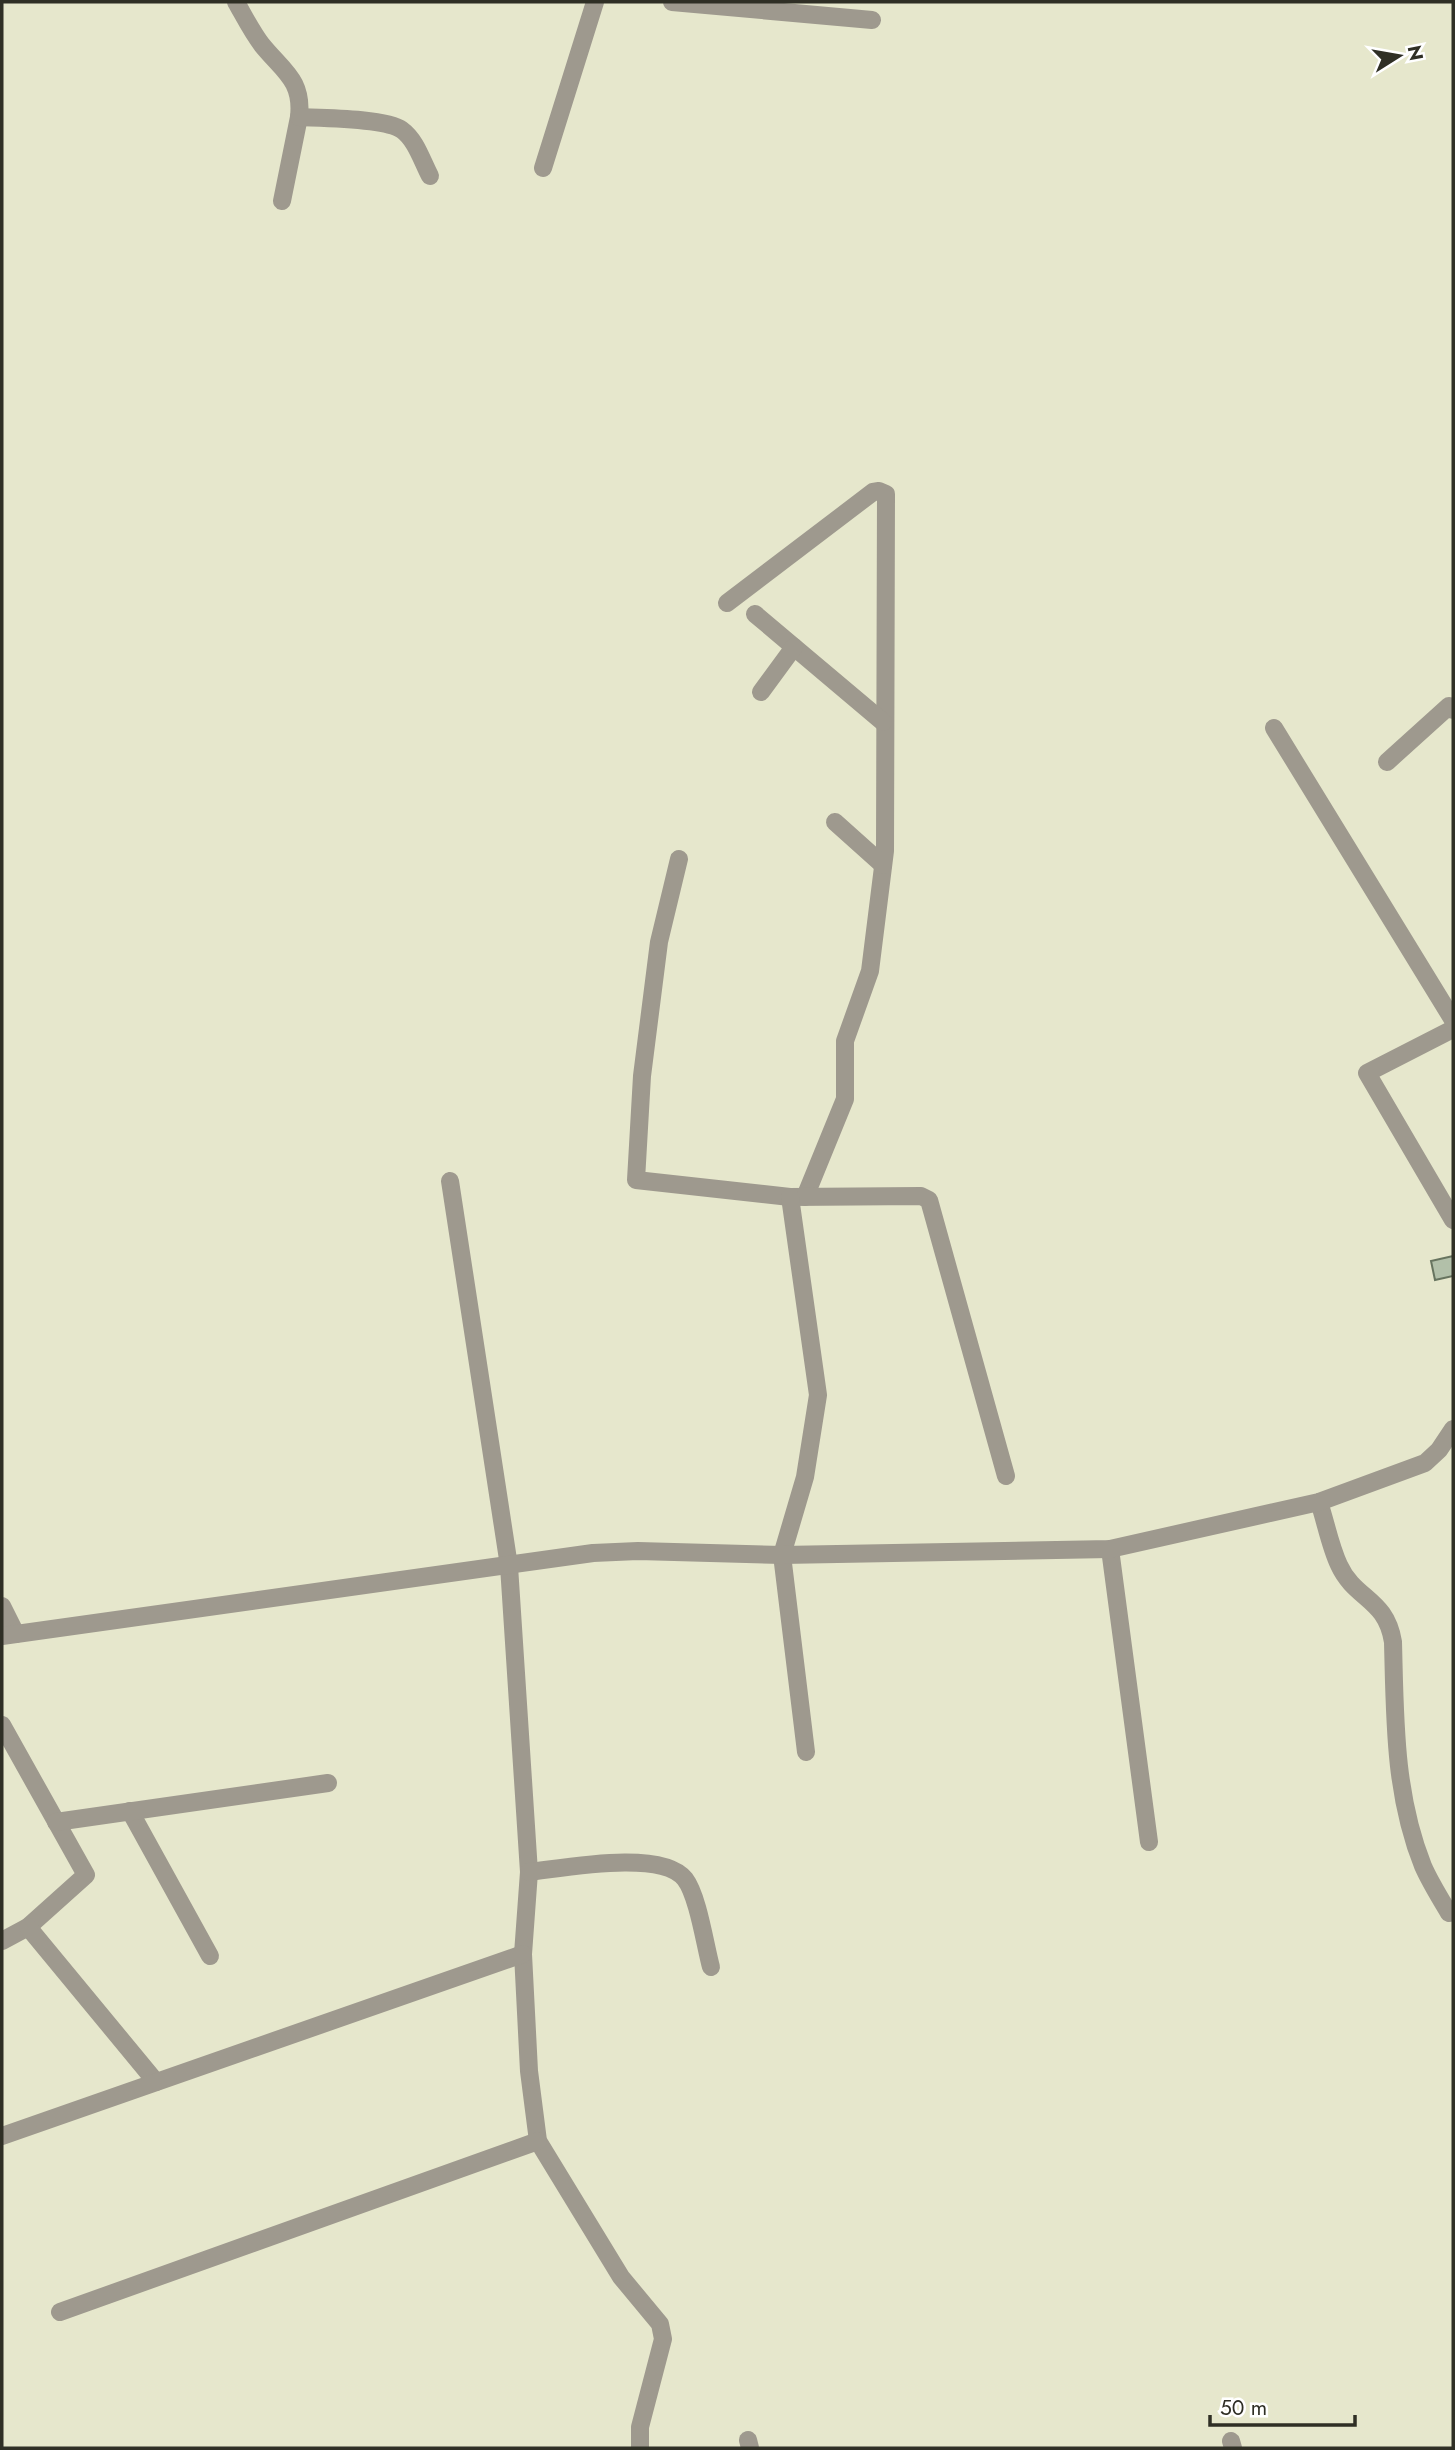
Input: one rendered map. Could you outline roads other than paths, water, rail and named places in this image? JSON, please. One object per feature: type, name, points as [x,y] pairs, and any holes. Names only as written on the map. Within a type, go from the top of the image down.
[{"type":"street","points":[[236,2],[263,47],[298,88],[301,103],[282,201]]},
{"type":"street","points":[[543,168],[595,2]]},
{"type":"street","points":[[672,2],[872,20]]},
{"type":"street","points":[[299,117],[386,123],[401,129],[412,140],[430,176]]},
{"type":"street","points":[[727,603],[873,492],[886,494],[883,864],[870,971],[845,1041],[845,1098],[797,1197],[818,1395],[805,1477],[782,1555],[806,1752]]},
{"type":"street","points":[[755,614],[883,722]]},
{"type":"street","points":[[761,692],[794,647]]},
{"type":"street","points":[[1387,762],[1449,706],[1453,710]]},
{"type":"street","points":[[1274,728],[1453,1020]]},
{"type":"street","points":[[835,822],[883,864]]},
{"type":"street","points":[[679,859],[659,942],[642,1076],[636,1180],[797,1197],[920,1196],[929,1200],[1006,1476]]},
{"type":"street","points":[[1453,1029],[1367,1073],[1453,1220]]},
{"type":"street","points":[[450,1181],[509,1566],[528,1872],[523,1954],[530,2071],[538,2141],[621,2277],[660,2324],[663,2339],[640,2427],[640,2448]]},
{"type":"street","points":[[2,1606],[9,1635],[593,1553],[638,1551],[782,1555],[1110,1549],[1319,1502],[1425,1463],[1453,1429]]},
{"type":"street","points":[[1319,1502],[1339,1565],[1349,1581],[1383,1613],[1390,1625],[1397,1755],[1402,1794],[1423,1866],[1449,1913]]},
{"type":"street","points":[[1110,1549],[1149,1842]]},
{"type":"street","points":[[2,1725],[86,1875],[28,1927],[2,1941]]},
{"type":"street","points":[[56,1822],[328,1783]]},
{"type":"street","points":[[130,1811],[210,1956]]},
{"type":"street","points":[[528,1872],[617,1862],[669,1866],[684,1877],[691,1889],[711,1967]]},
{"type":"street","points":[[28,1927],[156,2082]]},
{"type":"street","points":[[2,2136],[523,1954]]},
{"type":"street","points":[[60,2312],[538,2141]]}]
